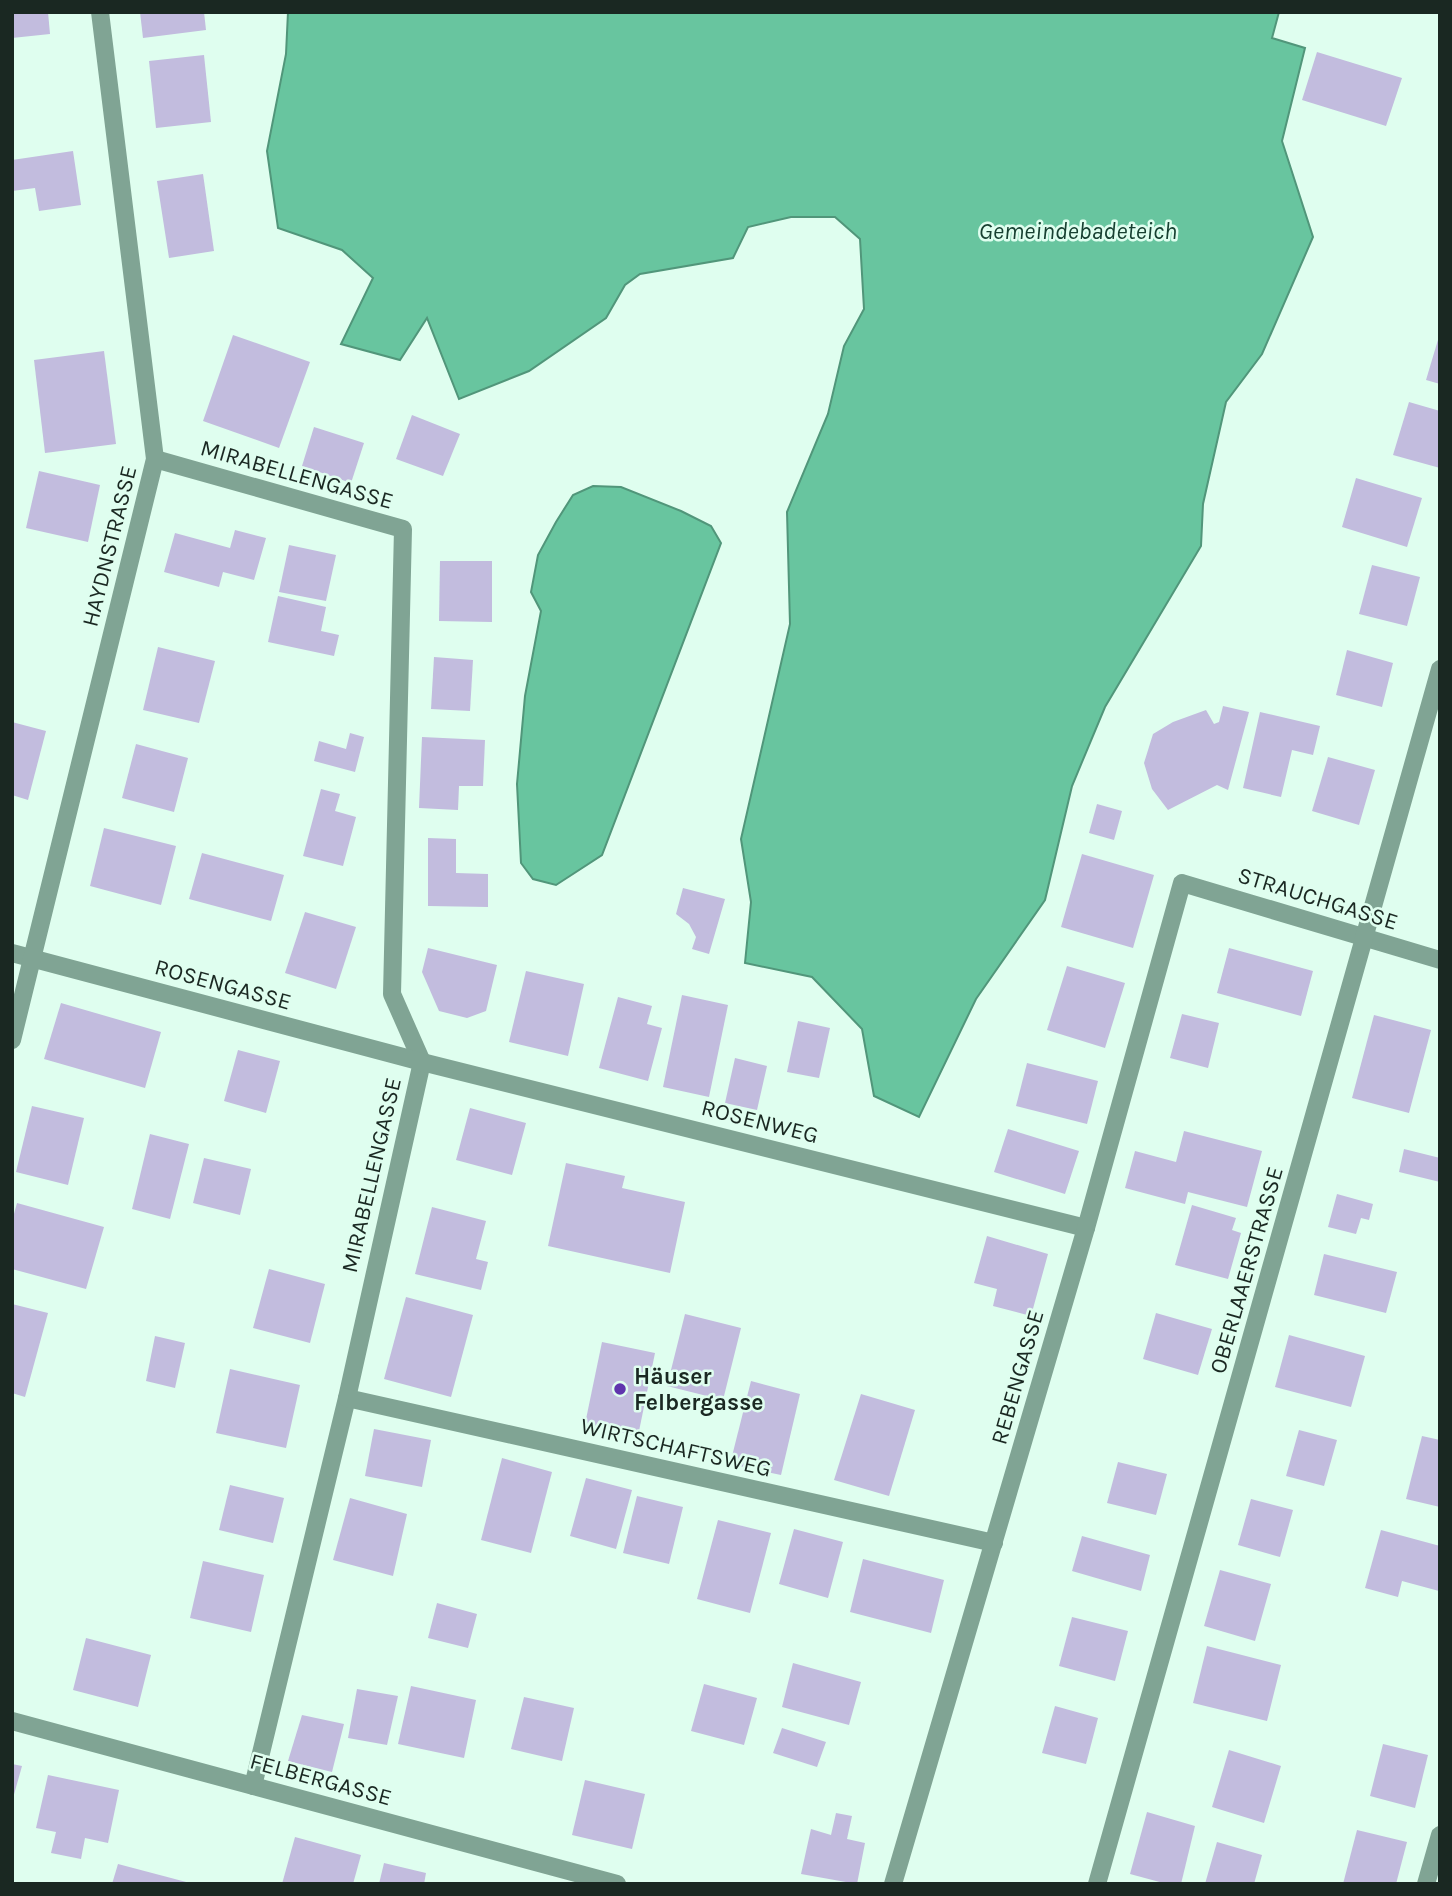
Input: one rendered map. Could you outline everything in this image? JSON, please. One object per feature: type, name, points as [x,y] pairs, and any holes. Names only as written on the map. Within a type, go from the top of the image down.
[{"type":"street","name":"HAYDNSTRASSE","points":[[12,1040],[155,459],[100,12]]},
{"type":"street","name":"MIRABELLENGASSE","points":[[155,459],[402,529],[392,994],[422,1062],[347,1398],[253,1786]]},
{"type":"street","name":"OBERLAAERSTRASSE","points":[[1097,1884],[1440,669]]},
{"type":"street","name":"STRAUCHGASSE","points":[[1182,883],[1440,960]]},
{"type":"street","name":"REBENGASSE","points":[[893,1884],[1086,1228],[1182,883]]},
{"type":"street","name":"ROSENGASSE","points":[[12,953],[422,1062]]},
{"type":"street","name":"ROSENWEG","points":[[422,1062],[1086,1228]]},
{"type":"street","name":"WIRTSCHAFTSWEG","points":[[347,1398],[994,1543]]},
{"type":"street","name":"FELBERGASSE","points":[[12,1721],[617,1884]]},
{"type":"street","points":[[1426,1884],[1440,1835]]},
{"type":"water","name":"Gemeindebadeteich","points":[[288,12],[1279,12],[1272,38],[1305,48],[1282,141],[1313,237],[1262,354],[1226,402],[1203,504],[1201,546],[1105,707],[1072,786],[1045,900],[976,999],[919,1117],[874,1096],[862,1029],[812,977],[745,963],[751,902],[741,839],[790,624],[787,512],[828,414],[844,346],[864,309],[860,239],[835,217],[791,217],[748,227],[733,258],[640,274],[625,285],[606,318],[529,371],[459,399],[427,318],[400,360],[341,344],[373,278],[342,250],[278,228],[267,151],[286,54]]},
{"type":"water","points":[[593,486],[621,487],[681,511],[711,526],[721,543],[602,855],[556,885],[533,879],[521,863],[517,784],[525,696],[541,611],[531,592],[538,555],[556,522],[573,495]]},
{"type":"building","points":[[12,12],[48,12],[50,34],[12,38]]},
{"type":"building","points":[[140,12],[204,12],[206,30],[143,38]]},
{"type":"building","points":[[1317,52],[1402,78],[1386,126],[1302,100]]},
{"type":"building","points":[[204,55],[211,122],[156,128],[149,61]]},
{"type":"building","points":[[73,151],[81,205],[39,211],[35,188],[12,191],[12,160]]},
{"type":"building","points":[[203,174],[214,251],[169,258],[157,181]]},
{"type":"building","points":[[1440,333],[1440,384],[1426,380]]},
{"type":"building","points":[[233,335],[310,362],[279,448],[203,421]]},
{"type":"building","points":[[104,351],[116,444],[45,453],[34,360]]},
{"type":"building","points":[[1409,402],[1440,411],[1440,468],[1393,455]]},
{"type":"building","points":[[412,415],[460,434],[443,476],[396,459]]},
{"type":"building","points":[[314,427],[364,443],[351,483],[302,466]]},
{"type":"building","points":[[39,471],[100,485],[88,542],[26,528]]},
{"type":"building","points":[[1356,478],[1422,498],[1407,547],[1342,527]]},
{"type":"building","points":[[235,530],[266,538],[254,580],[223,572],[219,587],[164,572],[175,533],[230,548]]},
{"type":"building","points":[[289,545],[336,555],[326,601],[279,592]]},
{"type":"building","points":[[440,561],[492,561],[492,622],[439,621]]},
{"type":"building","points":[[1372,565],[1420,577],[1407,626],[1359,614]]},
{"type":"building","points":[[278,596],[326,607],[321,631],[339,635],[334,656],[268,642]]},
{"type":"building","points":[[158,647],[215,661],[199,723],[143,710]]},
{"type":"building","points":[[1347,650],[1393,663],[1382,707],[1336,695]]},
{"type":"building","points":[[434,657],[473,660],[470,711],[431,709]]},
{"type":"building","points":[[1223,706],[1249,712],[1228,790],[1217,785],[1168,810],[1152,789],[1144,763],[1153,734],[1173,722],[1206,710],[1214,724],[1219,722]]},
{"type":"building","points":[[1260,712],[1320,726],[1313,755],[1292,750],[1281,797],[1243,788]]},
{"type":"building","points":[[12,722],[46,731],[28,800],[12,795]]},
{"type":"building","points":[[350,733],[364,737],[355,772],[314,761],[319,741],[346,749]]},
{"type":"building","points":[[422,737],[485,740],[483,786],[459,786],[458,810],[419,808]]},
{"type":"building","points":[[136,744],[188,758],[174,812],[122,798]]},
{"type":"building","points":[[1328,757],[1375,770],[1359,825],[1312,811]]},
{"type":"building","points":[[321,789],[340,794],[335,811],[356,817],[343,866],[303,856]]},
{"type":"building","points":[[1097,804],[1122,811],[1114,840],[1089,833]]},
{"type":"building","points":[[104,828],[176,846],[161,905],[90,886]]},
{"type":"building","points":[[428,838],[456,839],[456,873],[488,874],[488,907],[428,906]]},
{"type":"building","points":[[202,853],[284,875],[271,921],[189,899]]},
{"type":"building","points":[[1082,854],[1154,875],[1133,948],[1061,927]]},
{"type":"building","points":[[683,888],[725,899],[709,954],[692,949],[696,937],[689,924],[676,914]]},
{"type":"building","points":[[305,912],[356,927],[336,989],[285,973]]},
{"type":"building","points":[[428,948],[497,965],[486,1011],[467,1018],[439,1011],[422,972]]},
{"type":"building","points":[[1229,948],[1313,971],[1301,1016],[1217,993]]},
{"type":"building","points":[[1067,966],[1125,983],[1105,1048],[1047,1030]]},
{"type":"building","points":[[526,971],[584,984],[568,1056],[509,1042]]},
{"type":"building","points":[[682,995],[728,1005],[709,1097],[663,1087]]},
{"type":"building","points":[[618,997],[652,1006],[647,1024],[662,1028],[648,1081],[599,1068]]},
{"type":"building","points":[[61,1003],[161,1032],[145,1088],[44,1059]]},
{"type":"building","points":[[1182,1014],[1219,1023],[1208,1068],[1170,1058]]},
{"type":"building","points":[[1374,1015],[1431,1030],[1409,1113],[1352,1098]]},
{"type":"building","points":[[798,1021],[830,1028],[819,1078],[787,1072]]},
{"type":"building","points":[[238,1050],[280,1061],[266,1113],[224,1101]]},
{"type":"building","points":[[735,1058],[767,1066],[757,1110],[725,1103]]},
{"type":"building","points":[[1027,1063],[1098,1081],[1087,1124],[1016,1106]]},
{"type":"building","points":[[32,1106],[84,1118],[68,1185],[16,1172]]},
{"type":"building","points":[[470,1108],[526,1123],[512,1175],[456,1160]]},
{"type":"building","points":[[1008,1129],[1079,1151],[1065,1194],[994,1172]]},
{"type":"building","points":[[1184,1131],[1262,1151],[1247,1207],[1188,1192],[1185,1204],[1125,1188],[1135,1151],[1176,1162]]},
{"type":"building","points":[[150,1134],[189,1144],[170,1219],[132,1209]]},
{"type":"building","points":[[1404,1149],[1440,1158],[1440,1182],[1399,1172]]},
{"type":"building","points":[[204,1158],[251,1169],[240,1215],[193,1203]]},
{"type":"building","points":[[566,1163],[625,1176],[622,1188],[685,1202],[670,1273],[548,1246]]},
{"type":"building","points":[[1337,1194],[1373,1204],[1369,1220],[1361,1218],[1356,1234],[1328,1227]]},
{"type":"building","points":[[17,1203],[104,1227],[86,1289],[12,1269],[12,1221]]},
{"type":"building","points":[[1192,1205],[1236,1218],[1232,1230],[1241,1233],[1228,1279],[1175,1265]]},
{"type":"building","points":[[432,1207],[486,1221],[476,1259],[488,1262],[481,1290],[415,1274]]},
{"type":"building","points":[[987,1236],[1048,1254],[1031,1316],[993,1306],[997,1289],[974,1283]]},
{"type":"building","points":[[1324,1254],[1397,1272],[1386,1313],[1314,1295]]},
{"type":"building","points":[[269,1269],[325,1284],[310,1343],[253,1328]]},
{"type":"building","points":[[406,1297],[473,1315],[451,1397],[384,1379]]},
{"type":"building","points":[[12,1304],[48,1313],[25,1397],[12,1393]]},
{"type":"building","points":[[1156,1313],[1212,1329],[1198,1375],[1143,1359]]},
{"type":"building","points":[[685,1314],[741,1328],[723,1400],[667,1386]]},
{"type":"building","points":[[1289,1335],[1365,1356],[1351,1407],[1275,1387]]},
{"type":"building","points":[[155,1336],[185,1343],[175,1388],[146,1381]]},
{"type":"building","name":"Häuser Felbergasse","points":[[602,1342],[655,1353],[638,1436],[585,1424]]},
{"type":"building","points":[[230,1369],[300,1385],[286,1448],[216,1433]]},
{"type":"building","points":[[751,1381],[800,1394],[781,1475],[730,1464]]},
{"type":"building","points":[[861,1394],[915,1410],[889,1496],[834,1480]]},
{"type":"building","points":[[374,1429],[431,1440],[422,1487],[365,1476]]},
{"type":"building","points":[[1299,1430],[1337,1440],[1324,1486],[1286,1476]]},
{"type":"building","points":[[1422,1436],[1440,1440],[1440,1507],[1406,1499]]},
{"type":"building","points":[[502,1458],[552,1472],[531,1553],[481,1540]]},
{"type":"building","points":[[1118,1462],[1167,1474],[1156,1515],[1107,1503]]},
{"type":"building","points":[[586,1478],[632,1490],[616,1549],[570,1536]]},
{"type":"building","points":[[230,1485],[284,1498],[273,1543],[219,1530]]},
{"type":"building","points":[[637,1496],[683,1507],[669,1564],[623,1553]]},
{"type":"building","points":[[350,1498],[407,1514],[393,1576],[333,1560]]},
{"type":"building","points":[[1251,1499],[1293,1510],[1280,1557],[1238,1545]]},
{"type":"building","points":[[718,1520],[771,1533],[750,1613],[697,1599]]},
{"type":"building","points":[[794,1529],[843,1542],[828,1598],[779,1584]]},
{"type":"building","points":[[1381,1530],[1440,1546],[1439,1591],[1402,1581],[1398,1597],[1365,1588]]},
{"type":"building","points":[[1082,1536],[1150,1555],[1141,1591],[1072,1571]]},
{"type":"building","points":[[863,1559],[944,1580],[931,1633],[850,1612]]},
{"type":"building","points":[[203,1561],[264,1575],[251,1632],[190,1618]]},
{"type":"building","points":[[1220,1570],[1271,1584],[1255,1641],[1204,1626]]},
{"type":"building","points":[[437,1603],[477,1614],[468,1648],[428,1638]]},
{"type":"building","points":[[1072,1617],[1128,1631],[1115,1681],[1059,1666]]},
{"type":"building","points":[[86,1638],[151,1655],[138,1707],[73,1690]]},
{"type":"building","points":[[1207,1646],[1281,1665],[1267,1721],[1193,1703]]},
{"type":"building","points":[[793,1663],[861,1682],[849,1725],[782,1707]]},
{"type":"building","points":[[704,1684],[757,1698],[744,1745],[691,1731]]},
{"type":"building","points":[[411,1686],[476,1700],[464,1758],[398,1744]]},
{"type":"building","points":[[357,1689],[398,1696],[387,1745],[348,1738]]},
{"type":"building","points":[[524,1697],[574,1708],[562,1761],[511,1749]]},
{"type":"building","points":[[1055,1706],[1098,1718],[1086,1764],[1042,1753]]},
{"type":"building","points":[[302,1715],[344,1724],[332,1772],[288,1761]]},
{"type":"building","points":[[782,1728],[826,1742],[817,1767],[773,1753]]},
{"type":"building","points":[[1383,1744],[1428,1755],[1415,1808],[1370,1796]]},
{"type":"building","points":[[1229,1750],[1281,1766],[1264,1823],[1212,1807]]},
{"type":"building","points":[[12,1764],[22,1766],[13,1798],[12,1797]]},
{"type":"building","points":[[48,1775],[119,1790],[108,1843],[85,1838],[81,1859],[51,1853],[56,1832],[36,1828]]},
{"type":"building","points":[[585,1780],[645,1794],[632,1849],[572,1835]]},
{"type":"building","points":[[1147,1812],[1195,1826],[1181,1884],[1167,1884],[1130,1874]]},
{"type":"building","points":[[836,1813],[852,1816],[847,1839],[865,1843],[857,1884],[801,1874],[811,1829],[831,1835]]},
{"type":"building","points":[[1357,1830],[1407,1842],[1396,1884],[1343,1884]]},
{"type":"building","points":[[295,1837],[361,1855],[353,1884],[282,1884]]},
{"type":"building","points":[[1217,1842],[1262,1855],[1254,1884],[1205,1884]]},
{"type":"building","points":[[384,1863],[426,1873],[424,1884],[379,1884]]},
{"type":"building","points":[[118,1864],[190,1883],[190,1884],[112,1884]]},
{"type":"place","name":"Häuser Felbergasse","points":[[620,1389]]}]
